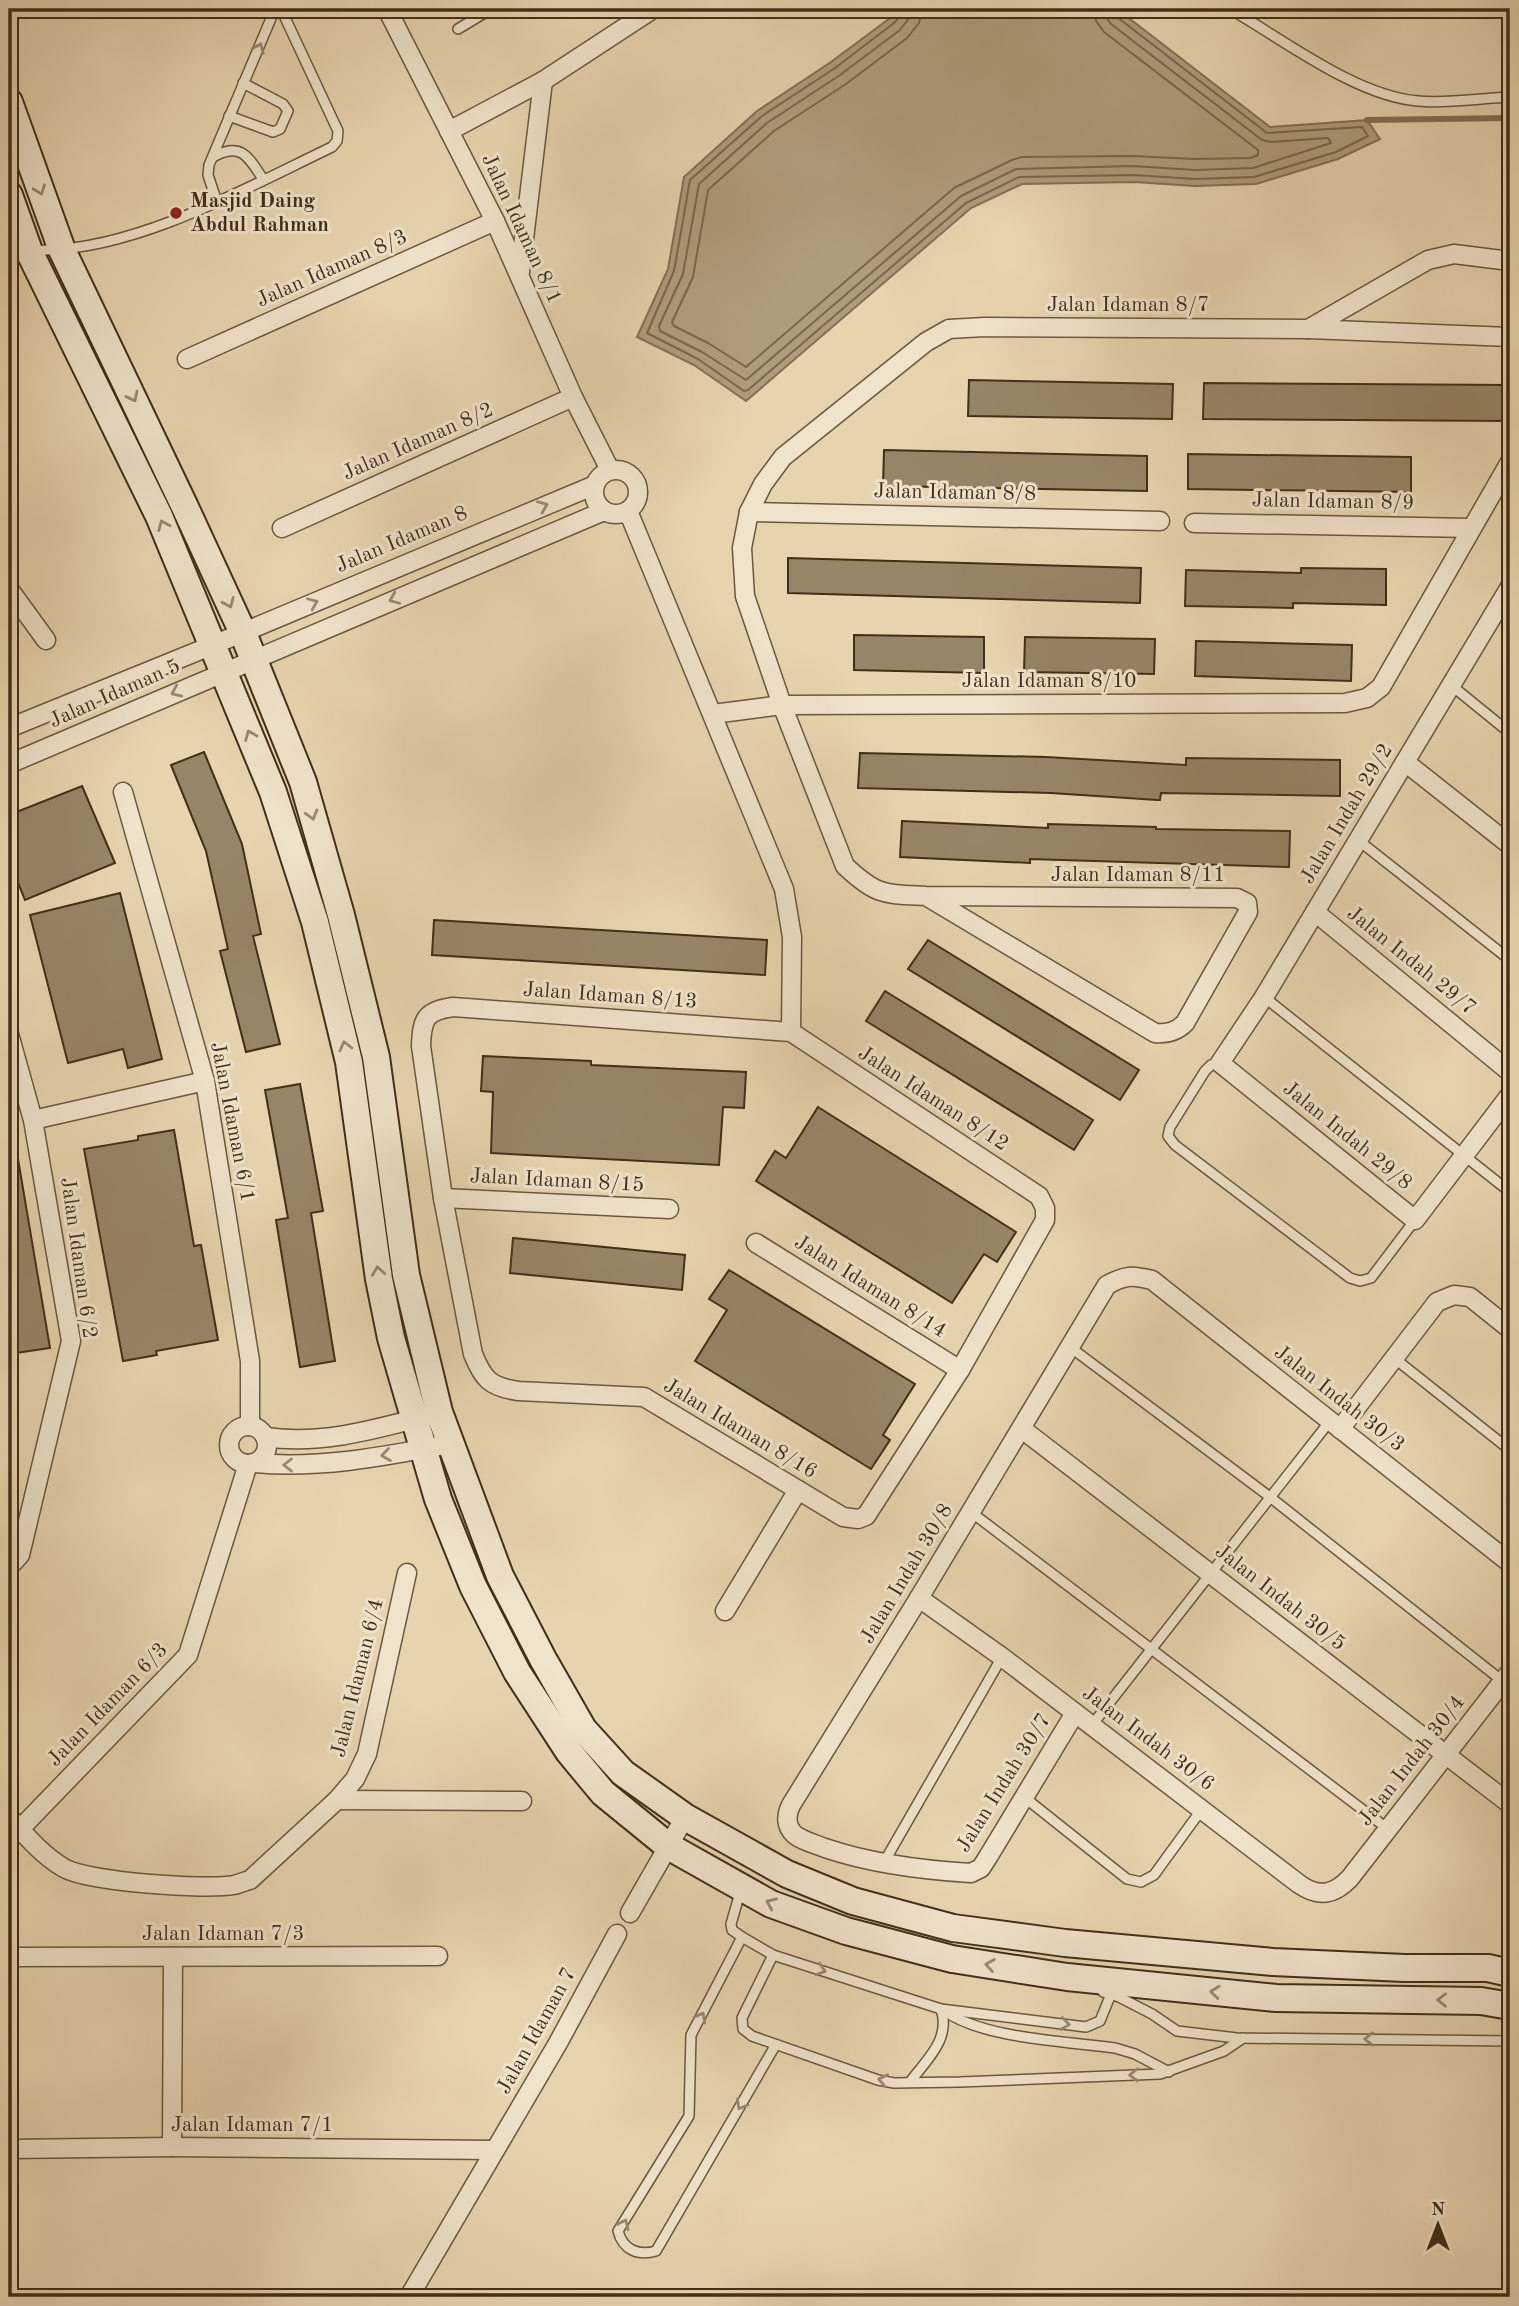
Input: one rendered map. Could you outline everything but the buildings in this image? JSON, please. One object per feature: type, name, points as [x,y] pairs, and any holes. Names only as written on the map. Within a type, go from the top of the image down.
[{"type":"main road","points":[[9,102],[62,250],[184,505],[239,665],[273,792],[315,922],[349,1062],[379,1279],[391,1338],[427,1416],[450,1444],[500,1576],[583,1729],[623,1773],[685,1817],[787,1874],[853,1901],[953,1928],[1065,1943],[1273,1962],[1503,1969]]},
{"type":"main road","points":[[9,195],[19,251],[159,516],[228,639]]},
{"type":"main road","points":[[427,1416],[423,1449],[438,1499],[473,1586],[517,1672],[569,1752],[603,1793],[668,1846],[771,1904],[846,1931],[952,1959],[1043,1973],[1276,1998],[1481,2001],[1510,2006]]},
{"type":"street","name":"Jalan Idaman 8/1","points":[[387,9],[495,221],[573,397],[610,470]]},
{"type":"street","points":[[449,131],[542,81],[628,16],[653,9]]},
{"type":"street","points":[[519,273],[542,81]]},
{"type":"street","name":"Jalan Idaman 8/3","points":[[187,359],[495,221]]},
{"type":"street","points":[[1308,329],[1429,260],[1454,254],[1510,261]]},
{"type":"street","name":"Jalan Idaman 8/7","points":[[749,512],[763,484],[783,457],[926,342],[949,329],[1308,329],[1510,337]]},
{"type":"street","name":"Jalan Idaman 8/2","points":[[282,528],[573,397]]},
{"type":"street","points":[[1471,528],[1510,462]]},
{"type":"street","points":[[239,665],[604,511],[616,514],[628,511],[634,506],[639,493],[635,479],[624,471],[610,470],[598,479],[595,485],[595,499],[604,511]]},
{"type":"street","name":"Jalan Idaman 8","points":[[228,639],[595,485]]},
{"type":"street","points":[[628,511],[785,889],[792,937],[791,1032]]},
{"type":"street","points":[[749,512],[742,548],[745,596],[782,705]]},
{"type":"street","name":"Jalan Idaman 8/8","points":[[749,512],[1160,521]]},
{"type":"street","name":"Jalan Idaman 8/9","points":[[1194,523],[1471,528]]},
{"type":"street","name":"Jalan Idaman 8/10","points":[[713,714],[782,705],[1345,703],[1367,698],[1381,687],[1471,528]]},
{"type":"street","points":[[425,556],[438,581]]},
{"type":"street","name":"Jalan Indah 29/2","points":[[1220,1063],[1264,997],[1451,685],[1504,612],[1510,587]]},
{"type":"street","points":[[9,589],[46,640]]},
{"type":"street","name":"Jalan Idaman 5","points":[[9,728],[228,639]]},
{"type":"street","name":"Jalan Idaman 5","points":[[9,764],[239,665]]},
{"type":"street","name":"Jalan Idaman 8/11","points":[[782,705],[845,866],[862,882],[883,894],[1237,898],[1247,903],[1248,912],[1185,1023],[1179,1029],[1163,1034],[1155,1033],[926,896]]},
{"type":"street","points":[[1405,762],[1510,845]]},
{"type":"street","name":"Jalan Idaman 6/1","points":[[123,792],[205,1081],[250,1361],[250,1426]]},
{"type":"street","name":"Jalan Indah 29/7","points":[[1315,912],[1510,1072]]},
{"type":"street","name":"Jalan Idaman 8/13","points":[[443,1198],[421,1046],[421,1029],[427,1016],[438,1009],[453,1007],[791,1032]]},
{"type":"street","name":"Jalan Idaman 8/12","points":[[791,1032],[1039,1196],[1045,1208],[1045,1220],[960,1370]]},
{"type":"street","name":"Jalan Idaman 6/2","points":[[9,1034],[33,1120],[71,1341],[20,1555],[9,1567]]},
{"type":"street","name":"Jalan Indah 29/8","points":[[1220,1063],[1415,1220],[1510,1095]]},
{"type":"street","points":[[33,1120],[205,1081]]},
{"type":"street","name":"Jalan Idaman 8/15","points":[[443,1198],[669,1209]]},
{"type":"street","name":"Jalan Idaman 8/16","points":[[443,1198],[473,1354],[486,1380],[502,1389],[518,1391],[644,1396],[843,1517],[858,1519],[871,1510],[960,1370]]},
{"type":"street","name":"Jalan Idaman 8/14","points":[[756,1243],[960,1370]]},
{"type":"street","name":"Jalan Indah 30/8","points":[[883,1864],[807,1841],[794,1834],[788,1825],[786,1814],[1107,1285],[1123,1277],[1138,1277]]},
{"type":"street","name":"Jalan Indah 30/3","points":[[1138,1277],[1152,1280],[1510,1563]]},
{"type":"street","points":[[1335,1425],[1394,1358],[1437,1302],[1454,1295],[1470,1297],[1510,1329]]},
{"type":"street","points":[[265,1437],[319,1440],[427,1416]]},
{"type":"street","points":[[251,1463],[265,1455],[267,1449],[262,1431],[250,1426],[238,1429],[230,1438],[233,1456],[242,1463],[321,1464],[450,1444]]},
{"type":"street","name":"Jalan Indah 30/5","points":[[1022,1429],[1510,1804]]},
{"type":"street","name":"Jalan Idaman 6/3","points":[[12,1828],[188,1655],[251,1463]]},
{"type":"street","points":[[725,1611],[798,1490]]},
{"type":"street","name":"Jalan Idaman 6/4","points":[[12,1828],[66,1869],[82,1874],[170,1886],[234,1885],[250,1880],[337,1800],[355,1779],[367,1754],[407,1573]]},
{"type":"street","name":"Jalan Indah 30/6","points":[[919,1598],[1002,1657],[1310,1891],[1320,1894],[1332,1892],[1342,1887],[1350,1878]]},
{"type":"street","name":"Jalan Indah 30/4","points":[[1350,1878],[1508,1680]]},
{"type":"street","name":"Jalan Indah 30/7","points":[[883,1864],[971,1874],[981,1868],[1075,1713]]},
{"type":"street","points":[[337,1800],[522,1801]]},
{"type":"street","points":[[630,1913],[685,1817]]},
{"type":"street","name":"Jalan Idaman 7","points":[[409,2297],[558,2043],[617,1934]]},
{"type":"street","name":"Jalan Idaman 7/3","points":[[9,1957],[438,1956]]},
{"type":"street","points":[[173,1957],[173,2147]]},
{"type":"street","name":"Jalan Idaman 7/1","points":[[9,2149],[173,2147],[495,2150]]},
{"type":"lane","points":[[217,202],[208,175],[209,165],[278,9]]},
{"type":"lane","points":[[19,251],[62,250],[92,245],[162,224],[217,202],[332,147],[337,141],[338,131],[278,9]]},
{"type":"lane","points":[[458,29],[491,9]]},
{"type":"lane","points":[[1230,9],[1352,81],[1391,95],[1418,102],[1510,97]]},
{"type":"lane","points":[[229,116],[273,132],[281,129],[288,111],[283,104],[243,83]]},
{"type":"lane","points":[[215,156],[227,150],[241,152],[252,161],[263,180]]},
{"type":"lane","points":[[1451,685],[1510,733]]},
{"type":"lane","points":[[1358,840],[1510,960]]},
{"type":"lane","points":[[1264,997],[1510,1192]]},
{"type":"lane","points":[[1220,1063],[1211,1065],[1205,1071],[1170,1127],[1168,1136],[1175,1145],[1350,1278],[1360,1281],[1371,1278],[1415,1220]]},
{"type":"lane","points":[[1070,1347],[1508,1680]]},
{"type":"lane","points":[[1394,1358],[1510,1450]]},
{"type":"lane","points":[[1092,1726],[1270,1497],[1335,1425]]},
{"type":"lane","points":[[971,1512],[1388,1829]]},
{"type":"lane","points":[[883,1864],[1002,1657]]},
{"type":"lane","points":[[1024,1797],[1127,1879],[1141,1882],[1154,1875],[1202,1810]]},
{"type":"lane","points":[[742,1888],[731,1924],[732,1930],[742,1937],[773,1955],[941,2009],[1086,2027],[1100,2021],[1111,1994]]},
{"type":"lane","points":[[742,1937],[691,2035],[689,2116],[618,2231],[627,2247],[642,2254],[656,2251],[775,2046]]},
{"type":"lane","points":[[773,1955],[742,2024],[747,2034],[878,2080],[960,2082],[1170,2073],[1224,2051],[1243,2038]]},
{"type":"lane","points":[[1043,1973],[1111,1994],[1152,2014],[1177,2031],[1243,2038],[1510,2040]]},
{"type":"lane","points":[[941,2009],[964,2023],[985,2030],[1115,2048],[1135,2054],[1170,2073]]},
{"type":"lane","points":[[910,2082],[943,2037],[944,2019],[941,2009]]},
{"type":"water","points":[[898,9],[1117,9],[1270,127],[1367,120],[1380,139],[1338,159],[1256,184],[1022,184],[971,208],[746,401],[694,365],[637,337],[668,269],[684,177],[757,111],[831,62]]},
{"type":"waterway","points":[[1367,120],[1510,118]]},
{"type":"place","name":"Masjid Daing Abdul Rahman","points":[[176,213]]}]
